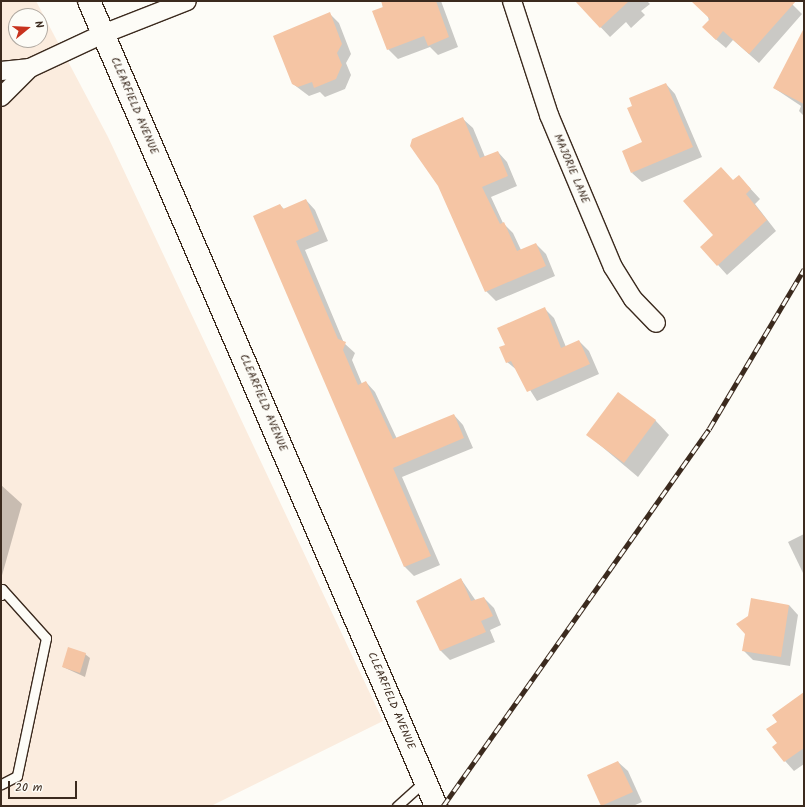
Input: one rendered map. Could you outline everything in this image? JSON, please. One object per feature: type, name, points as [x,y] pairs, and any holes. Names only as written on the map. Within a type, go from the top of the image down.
[{"type":"street","name":"CLEARFIELD AVENUE","points":[[88,1],[436,806]]},
{"type":"street","points":[[1,71],[30,68],[103,34],[187,1]]},
{"type":"street","name":"MAJORIE LANE","points":[[512,1],[549,115],[613,267],[633,299],[656,324]]},
{"type":"street","points":[[1,97],[30,68]]},
{"type":"lane","points":[[1,595],[2,589],[46,638],[16,776],[1,784]]},
{"type":"lane","points":[[397,806],[425,781]]},
{"type":"shaded area","points":[[1,1],[36,1],[40,8],[8,8],[8,48],[48,48],[48,24],[108,137],[383,721],[211,806],[1,806]]},
{"type":"building","points":[[381,1],[436,1],[449,37],[428,46],[424,36],[387,50],[372,11],[383,7]]},
{"type":"building","points":[[575,1],[629,1],[600,28]]},
{"type":"building","points":[[691,1],[796,1],[749,54],[723,31],[716,40],[702,27],[710,19]]},
{"type":"building","points":[[330,12],[342,44],[337,53],[342,65],[336,79],[314,88],[312,82],[298,87],[292,84],[273,36]]},
{"type":"building","points":[[804,28],[804,104],[773,88]]},
{"type":"building","points":[[666,83],[693,147],[631,173],[622,151],[642,142],[627,108],[632,106],[629,98]]},
{"type":"building","points":[[463,117],[480,158],[498,151],[508,176],[482,187],[500,224],[504,222],[517,251],[536,243],[546,266],[485,292],[438,186],[410,146],[412,139]]},
{"type":"building","points":[[721,167],[733,180],[739,175],[751,189],[746,194],[767,220],[717,266],[700,247],[713,235],[683,201]]},
{"type":"building","points":[[306,199],[319,231],[296,241],[338,339],[346,342],[343,350],[358,385],[366,381],[393,439],[454,414],[464,438],[393,468],[431,556],[404,567],[253,216],[280,204],[283,209]]},
{"type":"building","points":[[545,307],[561,348],[579,340],[590,364],[527,392],[511,361],[506,363],[499,347],[505,345],[497,328]]},
{"type":"building","points":[[618,392],[656,420],[624,463],[586,435]]},
{"type":"building","points":[[461,578],[471,601],[484,597],[493,616],[481,621],[486,632],[440,651],[416,601]]},
{"type":"building","points":[[751,598],[789,605],[781,657],[742,651],[745,634],[736,624],[748,616]]},
{"type":"building","points":[[68,647],[86,653],[80,673],[62,667]]},
{"type":"building","points":[[804,692],[804,748],[784,762],[772,747],[777,743],[766,729],[777,722],[772,715]]},
{"type":"building","points":[[618,761],[633,792],[601,806],[587,775]]},
{"type":"railway","points":[[443,806],[709,429],[804,269]]}]
